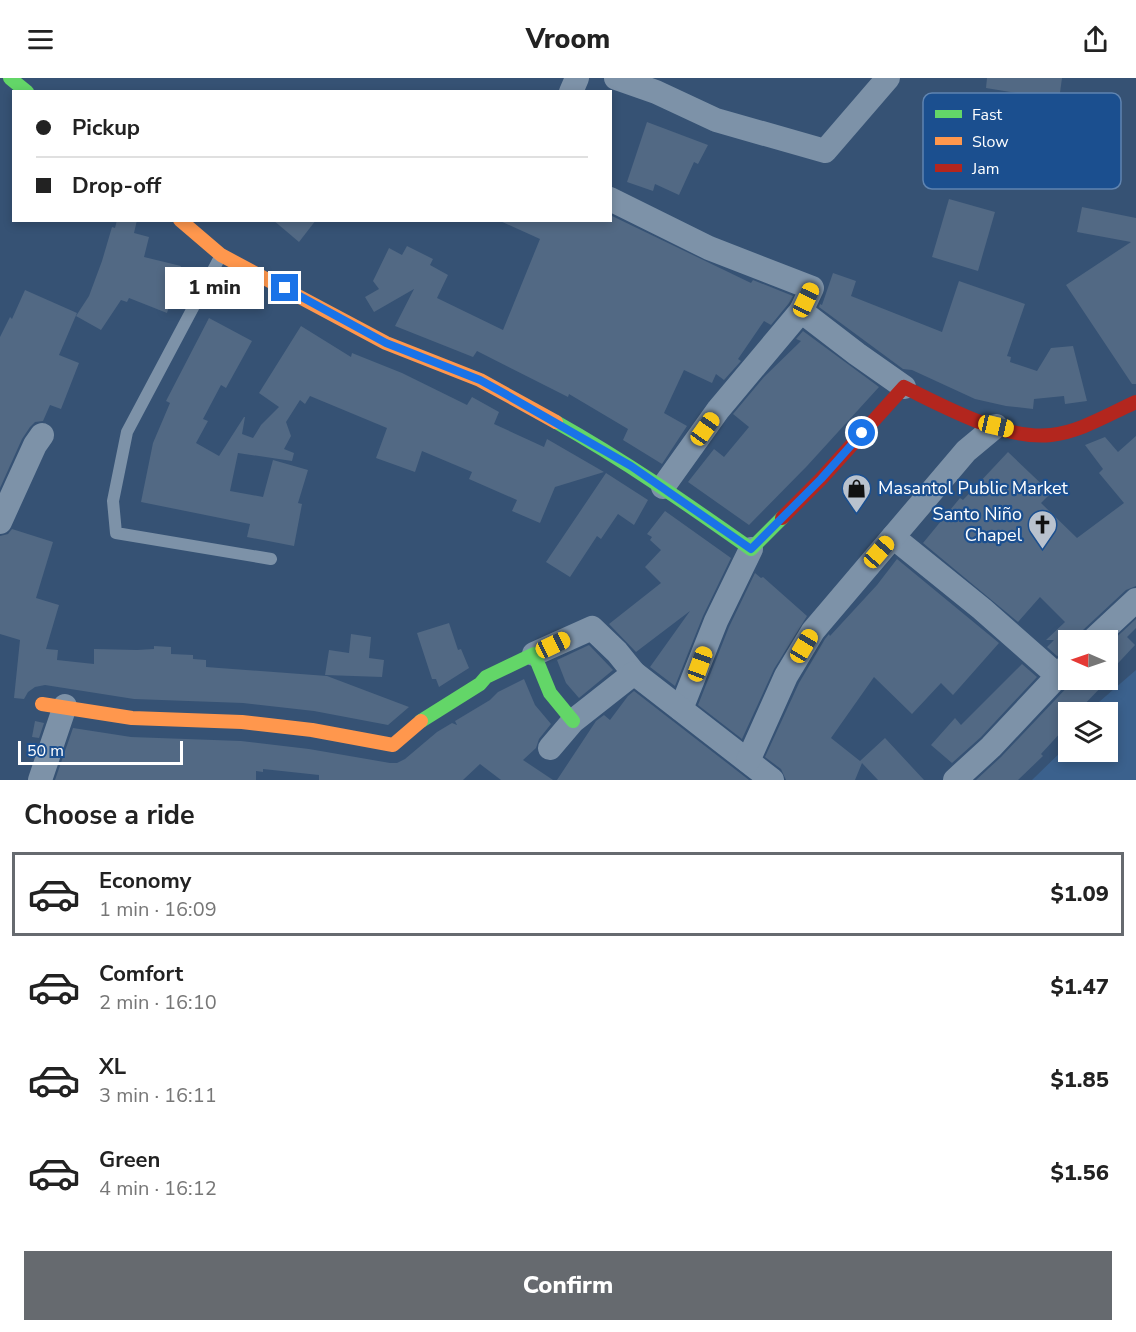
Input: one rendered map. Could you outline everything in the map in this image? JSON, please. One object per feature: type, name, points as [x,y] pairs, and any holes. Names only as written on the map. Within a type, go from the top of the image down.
[{"type":"main road","points":[[10,78],[25,90]]},
{"type":"main road","points":[[182,222],[222,255],[386,343],[480,380],[598,446],[663,487],[751,549],[821,479],[904,387],[946,407],[996,426],[1031,435],[1050,435],[1091,422],[1136,402]]},
{"type":"main road","points":[[53,705],[132,718],[242,722],[312,730],[393,745],[426,717],[480,684],[486,677],[534,654],[550,693],[573,721]]},
{"type":"street","points":[[616,78],[656,92],[716,120],[825,151],[888,78]]},
{"type":"street","points":[[612,200],[709,248],[812,288],[801,311],[718,410],[663,487]]},
{"type":"street","points":[[801,311],[904,387]]},
{"type":"street","points":[[748,761],[786,676],[813,631],[966,451],[996,426]]},
{"type":"street","points":[[0,522],[35,445],[42,435]]},
{"type":"street","points":[[892,537],[1058,667]]},
{"type":"street","points":[[681,710],[716,621],[751,549]]},
{"type":"street","points":[[1104,630],[1136,600]]},
{"type":"street","points":[[534,654],[592,628],[618,651],[634,673],[772,780]]},
{"type":"street","points":[[550,748],[573,721],[634,673]]},
{"type":"street","points":[[955,780],[991,747],[1058,676]]},
{"type":"street","points":[[40,780],[53,705]]},
{"type":"lane","points":[[222,255],[127,432],[113,501],[116,533],[271,559]]},
{"type":"water","points":[[1136,670],[1136,780],[1032,780],[1058,755],[1058,762],[1118,762],[1118,702],[1099,702],[1113,690],[1118,690],[1118,686]]},
{"type":"building","points":[[987,78],[1062,78],[1060,93],[1016,93],[986,88]]},
{"type":"building","points":[[647,122],[708,145],[698,164],[694,162],[679,195],[655,184],[653,191],[627,182]]},
{"type":"building","points":[[949,199],[995,212],[978,271],[932,257]]},
{"type":"building","points":[[1082,207],[1136,218],[1136,384],[1132,384],[1066,285],[1131,242],[1077,232]]},
{"type":"building","points":[[612,216],[751,283],[753,280],[793,296],[771,325],[764,321],[738,359],[741,361],[724,380],[716,374],[712,383],[684,370],[664,413],[687,426],[662,464],[623,440],[628,429],[569,394],[568,397],[477,351],[473,357],[395,326],[414,289],[374,312],[365,297],[379,289],[373,281],[389,248],[402,255],[407,246],[433,259],[430,265],[448,275],[437,298],[503,330],[540,239],[502,222],[612,222]]},
{"type":"building","points":[[116,222],[137,222],[134,233],[149,237],[144,257],[181,266],[167,313],[129,298],[127,302],[121,300],[101,330],[76,316],[89,296],[112,227],[115,228]]},
{"type":"building","points":[[275,222],[314,222],[299,242]]},
{"type":"building","points":[[833,273],[856,281],[851,296],[942,332],[959,281],[1025,304],[1007,356],[1011,357],[1010,362],[1037,371],[1051,348],[1073,346],[1087,401],[1065,404],[1064,396],[1034,399],[1033,409],[1006,406],[975,399],[912,370],[903,369],[819,307],[820,304],[822,305]]},
{"type":"building","points":[[25,290],[77,313],[59,355],[79,363],[61,409],[50,405],[43,421],[35,422],[30,427],[22,439],[0,488],[0,337],[10,317],[12,319]]},
{"type":"building","points":[[209,318],[252,341],[226,388],[221,385],[203,419],[208,421],[196,443],[219,456],[244,417],[242,434],[253,438],[261,425],[279,407],[259,393],[301,326],[351,357],[352,353],[402,373],[467,405],[472,397],[499,412],[494,424],[544,447],[547,439],[604,472],[555,487],[540,523],[512,511],[517,500],[469,479],[472,472],[422,451],[415,472],[376,458],[387,428],[310,396],[305,404],[300,400],[286,422],[291,436],[284,449],[294,453],[292,461],[238,453],[230,491],[263,497],[273,460],[308,470],[298,503],[302,504],[294,546],[247,537],[250,524],[141,502],[153,443],[170,403],[166,401]]},
{"type":"building","points":[[803,331],[879,387],[749,525],[688,482],[714,449],[724,457],[749,427],[733,414],[764,377],[801,341],[796,339]]},
{"type":"building","points":[[1136,436],[1136,586],[1126,590],[1083,630],[1058,630],[1058,656],[1047,647],[1054,640],[1046,640],[1065,622],[1040,597],[1018,622],[923,543],[960,498],[963,500],[1008,452],[1051,493],[1041,503],[1077,538],[1124,503],[1099,473],[1103,469],[1085,445],[1105,437],[1118,452]]},
{"type":"building","points":[[606,473],[648,500],[634,525],[618,514],[601,539],[597,536],[570,577],[546,562]]},
{"type":"building","points":[[665,511],[731,558],[703,616],[675,686],[650,667],[690,611],[636,652],[609,624],[661,583],[645,567],[661,550],[647,534]]},
{"type":"building","points":[[12,529],[53,542],[36,598],[59,605],[46,649],[58,650],[57,660],[94,664],[94,649],[137,650],[154,649],[154,646],[171,647],[171,654],[193,655],[193,659],[206,660],[206,667],[327,676],[409,707],[388,725],[314,711],[243,703],[134,699],[45,685],[35,687],[24,699],[14,698],[20,640],[0,634],[0,536],[8,534]]},
{"type":"building","points":[[897,559],[999,643],[953,695],[941,683],[912,714],[874,677],[831,738],[860,761],[885,738],[924,780],[878,780],[862,763],[855,780],[786,780],[781,769],[765,757],[799,683],[825,639],[877,585]]},
{"type":"building","points":[[755,573],[763,577],[807,616],[774,669],[742,739],[698,705],[729,627]]},
{"type":"building","points":[[1136,619],[1136,628],[1127,637],[1135,645],[1118,663],[1118,636]]},
{"type":"building","points":[[449,623],[458,650],[461,649],[469,668],[439,687],[436,679],[432,679],[417,633]]},
{"type":"building","points":[[351,634],[371,637],[369,658],[384,660],[382,677],[325,675],[329,650],[349,653]]},
{"type":"building","points":[[589,645],[613,670],[579,698],[566,683],[557,660]]},
{"type":"building","points":[[1022,664],[1037,677],[981,737],[952,763],[931,745],[955,718],[961,725]]},
{"type":"building","points":[[524,679],[535,705],[551,724],[539,739],[536,748],[523,760],[553,780],[501,780],[480,764],[463,780],[319,780],[319,775],[263,769],[263,772],[256,771],[256,780],[55,780],[73,728],[131,737],[241,741],[397,763],[437,732],[452,723],[457,725],[455,721],[490,700],[498,692]]},
{"type":"building","points":[[1065,690],[1098,690],[1087,702],[1058,702],[1058,735],[1041,754],[1043,756],[1018,780],[976,780]]},
{"type":"building","points":[[634,691],[749,780],[557,780],[596,721],[604,715],[610,720]]},
{"type":"building","points":[[35,721],[44,723],[39,738],[32,737]]},
{"type":"traffic: fast","points":[[10,78],[25,90]]},
{"type":"traffic: fast","points":[[556,422],[631,467],[751,549],[782,518]]},
{"type":"traffic: fast","points":[[421,721],[480,684],[486,677],[534,654],[550,693],[573,721]]},
{"type":"traffic: slow","points":[[182,222],[221,255],[386,343],[480,380],[556,422]]},
{"type":"traffic: slow","points":[[42,704],[132,718],[242,722],[312,730],[393,745],[421,721]]},
{"type":"traffic: jam","points":[[782,518],[821,479],[904,387],[975,420],[1014,432],[1033,435],[1051,435],[1073,430],[1136,402]]},
{"type":"place","name":"Masantol Public Market","points":[[857,514]]},
{"type":"place","name":"Santo Niño Chapel","points":[[1043,550]]},
{"type":"route","points":[[285,288],[386,343],[480,380],[500,391],[631,466],[751,549],[821,479],[862,433]]}]
